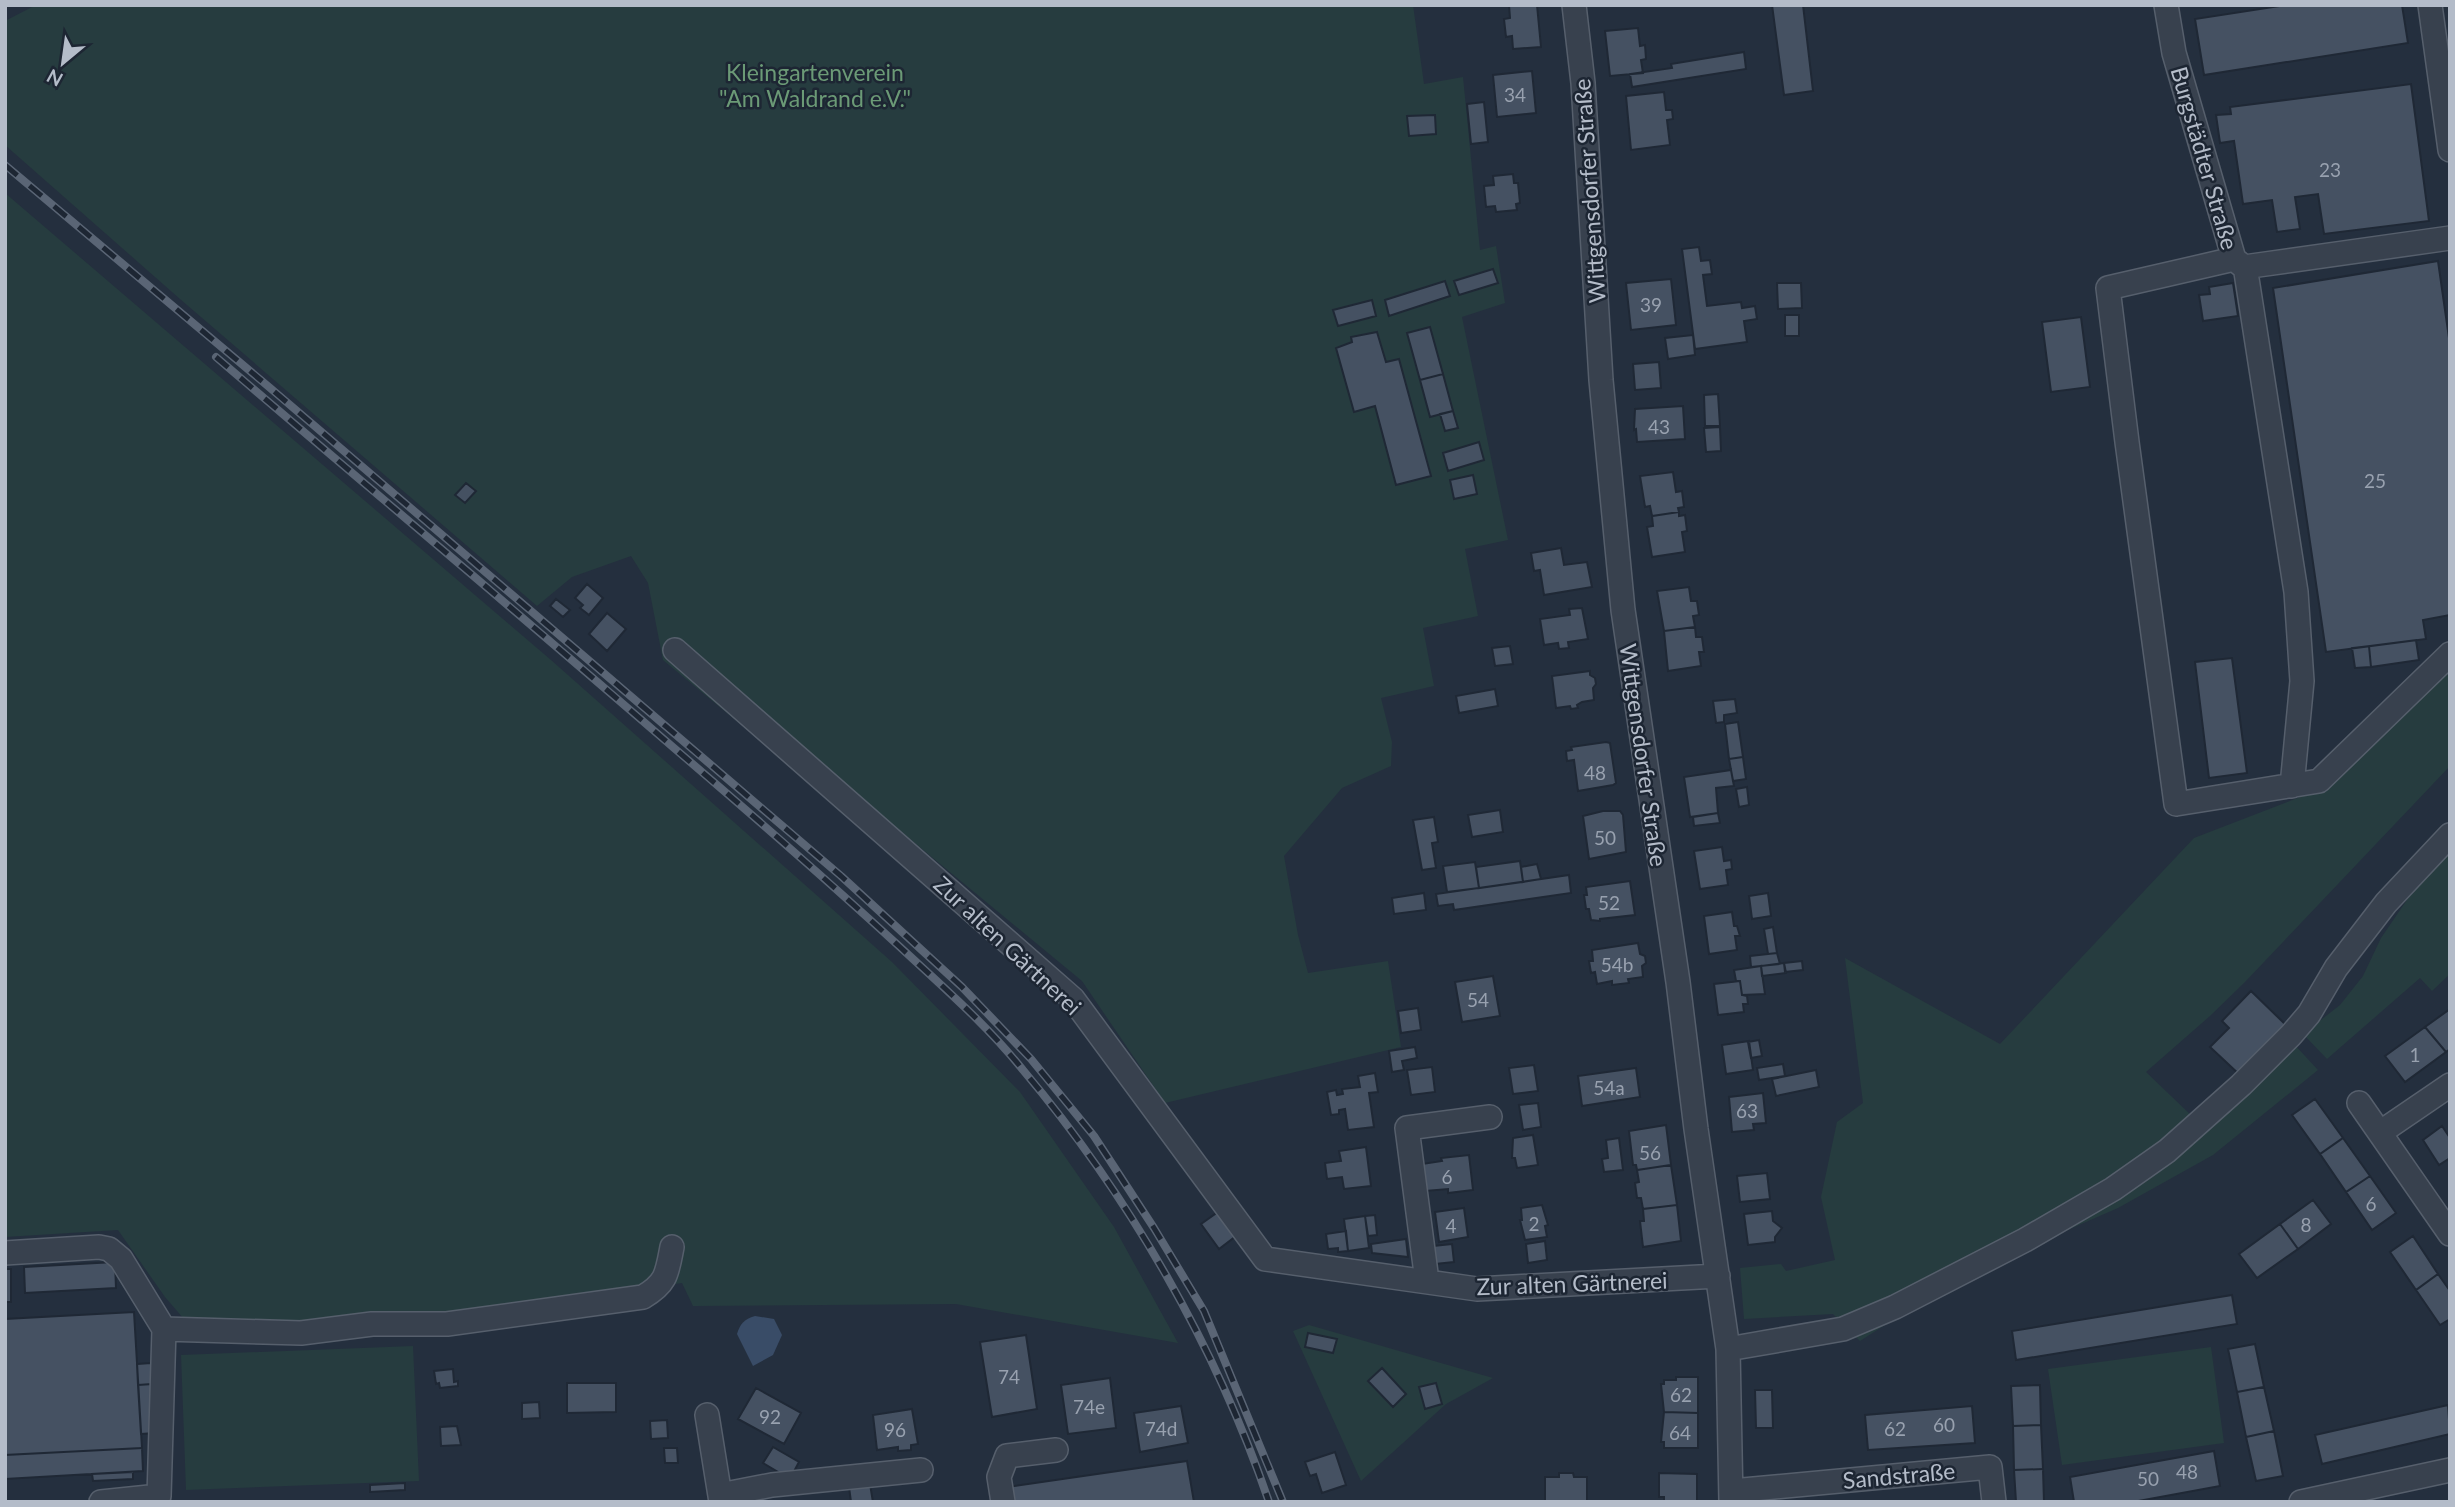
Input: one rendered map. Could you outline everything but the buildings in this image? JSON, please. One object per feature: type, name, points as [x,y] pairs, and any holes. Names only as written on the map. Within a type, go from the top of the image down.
[{"type":"street","name":"Wittgensdorfer Straße","points":[[1574,5],[1583,83],[1601,380],[1623,610],[1678,982],[1728,1349],[1732,1496]]},
{"type":"street","name":"Burgstädter Straße","points":[[2166,5],[2174,53],[2239,263],[2450,237]]},
{"type":"street","points":[[2430,5],[2444,61],[2450,150]]},
{"type":"street","points":[[2292,786],[2302,681],[2296,592],[2239,263],[2108,288],[2176,804],[2292,786],[2319,781],[2450,654]]},
{"type":"street","name":"Zur alten Gärtnerei","points":[[675,650],[1073,999],[1265,1259],[1477,1289],[1718,1276]]},
{"type":"street","points":[[1728,1349],[1843,1329],[1895,1307],[2025,1240],[2113,1189],[2167,1151],[2241,1085],[2291,1035],[2309,1014],[2336,968],[2386,903],[2450,835]]},
{"type":"street","points":[[2381,1132],[2450,1085]]},
{"type":"street","points":[[2360,1103],[2450,1234]]},
{"type":"street","points":[[1427,1281],[1407,1128],[1490,1117]]},
{"type":"street","points":[[5,1253],[99,1247],[109,1249],[121,1259],[164,1329],[159,1496],[101,1502]]},
{"type":"street","points":[[164,1329],[301,1333],[372,1324],[447,1324],[643,1297],[656,1290],[666,1278],[672,1247]]},
{"type":"street","points":[[708,1415],[721,1498],[772,1485],[920,1470]]},
{"type":"street","points":[[1003,1502],[999,1477],[1007,1457],[1056,1450]]},
{"type":"street","name":"Sandstraße","points":[[1732,1496],[1990,1467],[1994,1502]]},
{"type":"street","points":[[2301,1502],[2450,1469]]},
{"type":"green space","name":"Kleingartenverein \"Am Waldrand e.V.\"","points":[[36,5],[1413,5],[1424,84],[1463,77],[1480,250],[1496,246],[1505,303],[1462,317],[1508,540],[1465,549],[1478,616],[1423,628],[1434,686],[1381,698],[1392,742],[1391,766],[1342,788],[1284,856],[1298,935],[1308,973],[1388,961],[1401,1047],[1165,1103],[1082,981],[899,830],[887,846],[663,660],[648,583],[631,556],[572,577],[537,606],[5,145],[5,21]]},
{"type":"green space","points":[[5,193],[551,660],[892,962],[1020,1092],[1114,1227],[1178,1343],[956,1304],[693,1306],[682,1283],[412,1319],[196,1333],[165,1297],[118,1230],[5,1237]]},
{"type":"green space","points":[[2450,659],[2450,766],[2245,982],[2146,1072],[2194,1118],[2293,1043],[2318,1070],[2213,1155],[2118,1208],[1960,1277],[1860,1341],[1833,1314],[1744,1319],[1740,1268],[1781,1264],[1786,1271],[1835,1260],[1821,1197],[1837,1122],[1863,1103],[1845,958],[2000,1044],[2194,838],[2313,792]]},
{"type":"green space","points":[[2450,851],[2450,974],[2432,991],[2420,978],[2327,1059],[2303,1034],[2340,1005],[2363,976],[2381,938],[2409,897]]},
{"type":"green space","points":[[1309,1325],[1493,1378],[1446,1404],[1361,1481],[1293,1331]]},
{"type":"green space","points":[[413,1346],[419,1481],[186,1490],[181,1355]]},
{"type":"green space","points":[[2211,1347],[2224,1443],[2062,1465],[2048,1369]]},
{"type":"water","points":[[755,1316],[774,1319],[782,1335],[773,1355],[753,1366],[737,1334],[743,1322]]},
{"type":"railway","points":[[5,165],[841,876],[962,987],[1031,1059],[1094,1136],[1204,1311],[1283,1502]]},
{"type":"railway","points":[[216,357],[788,846],[932,976],[995,1037],[1062,1118],[1099,1169],[1166,1275],[1223,1386],[1269,1502]]}]
